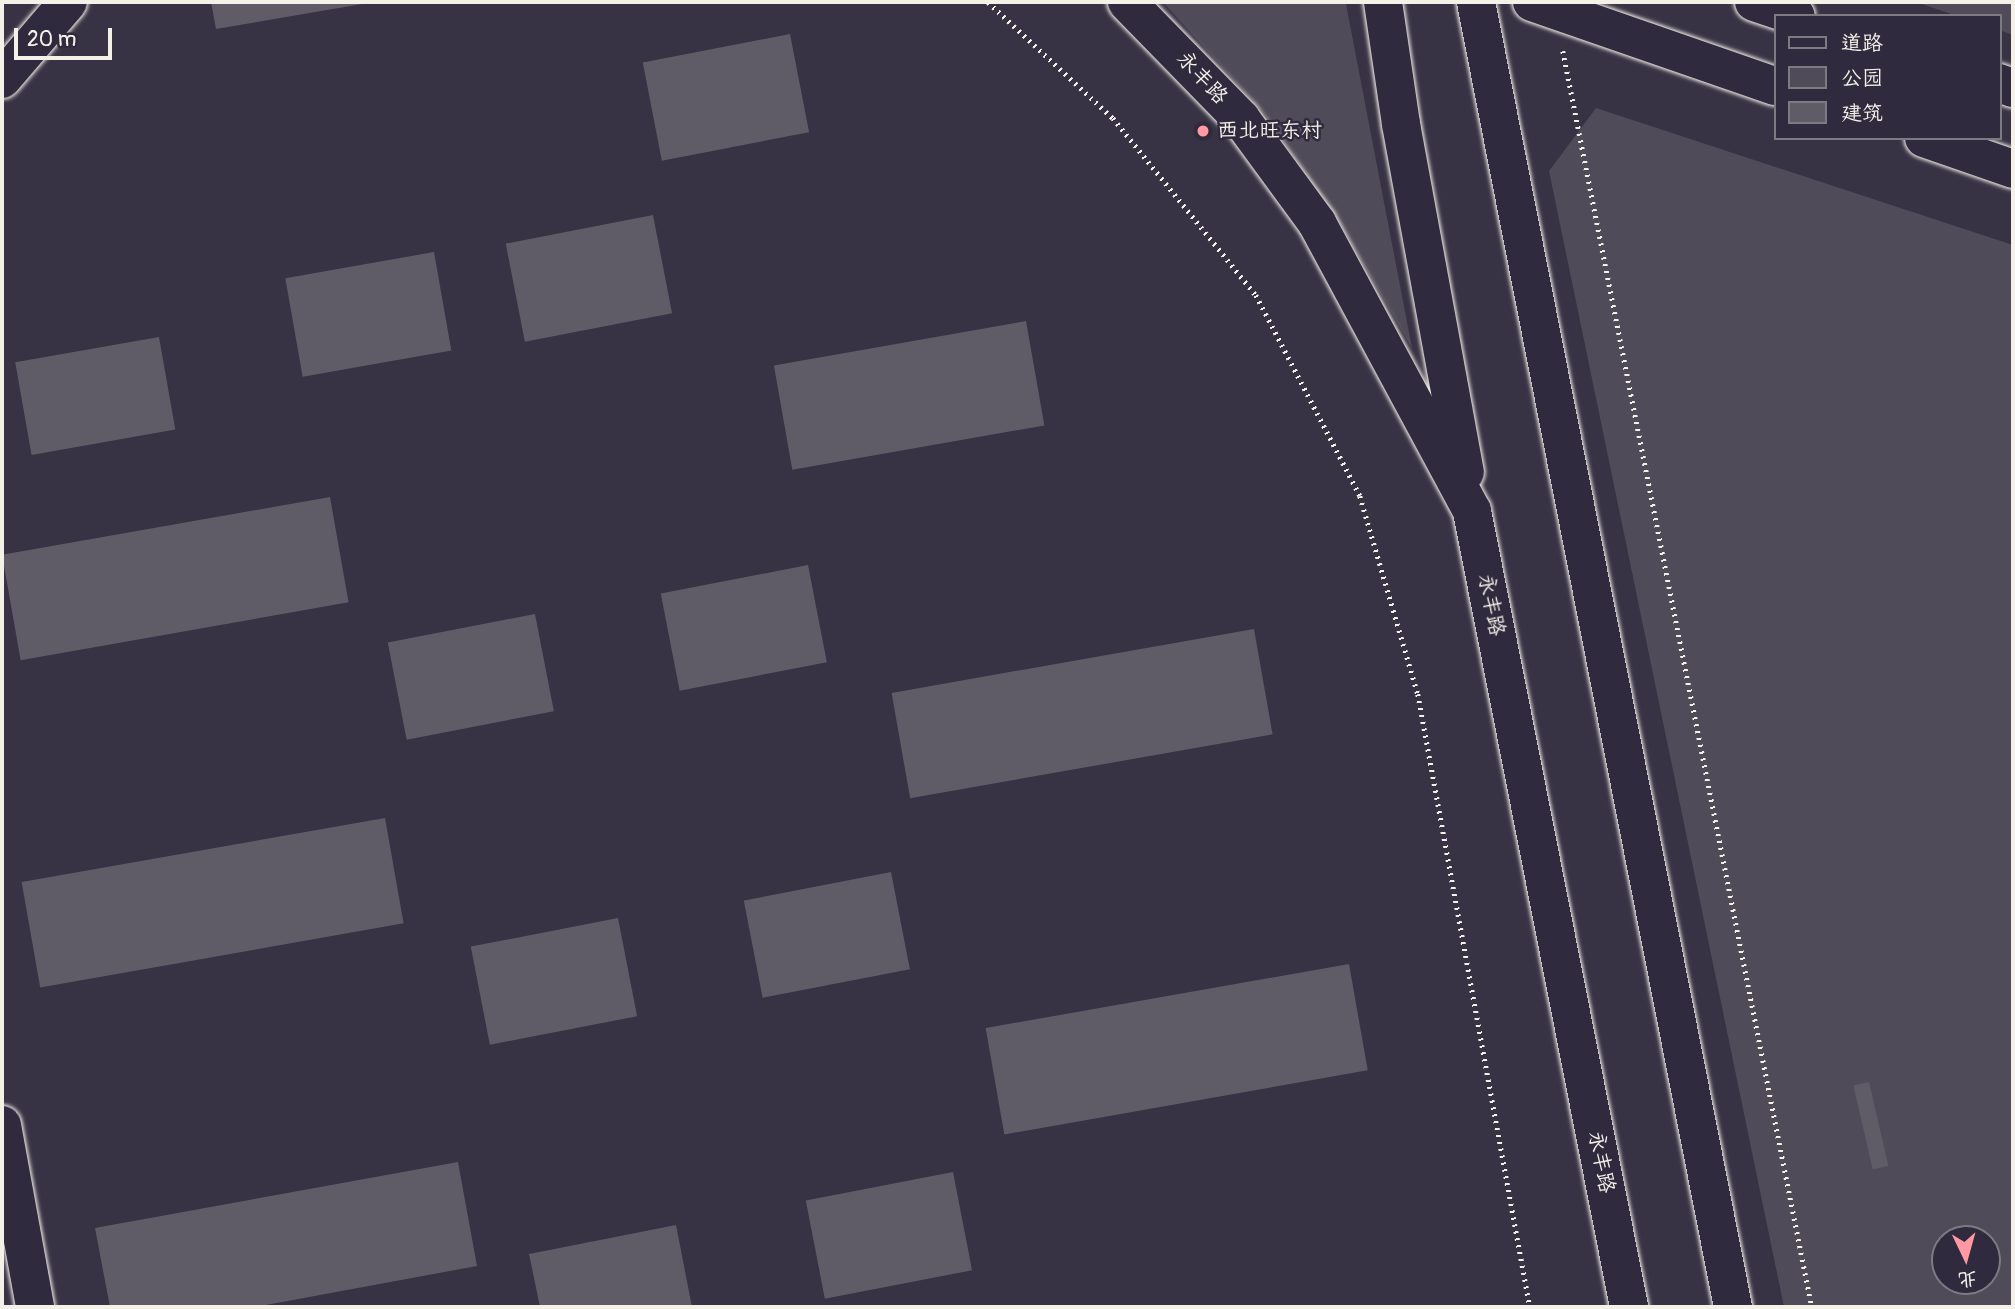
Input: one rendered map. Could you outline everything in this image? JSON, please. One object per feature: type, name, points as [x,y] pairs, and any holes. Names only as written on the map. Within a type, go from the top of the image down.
[{"type":"main road","points":[[2,79],[68,2]]},
{"type":"main road","name":"永丰路","points":[[1128,2],[1241,119],[1317,223],[1472,511],[1629,1307]]},
{"type":"main road","points":[[1384,2],[1401,124],[1472,511]]},
{"type":"main road","points":[[1476,2],[1733,1307]]},
{"type":"main road","points":[[1754,2],[1791,14]]},
{"type":"main road","points":[[1543,6],[1773,85]]},
{"type":"main road","points":[[1930,140],[2013,170]]},
{"type":"main road","points":[[2,1125],[35,1307]]},
{"type":"path","points":[[988,2],[1113,118],[1256,295],[1360,496],[1418,694],[1530,1307]]},
{"type":"path","points":[[1543,6],[1812,1307]]},
{"type":"green space","points":[[1163,2],[1346,4],[1412,348],[1337,218],[1264,113]]},
{"type":"green space","points":[[1916,2],[2013,2],[2013,35],[2001,31],[2001,14],[1951,14]]},
{"type":"green space","points":[[1596,108],[2013,245],[2013,1307],[1784,1307],[1549,171]]},
{"type":"building","points":[[211,2],[368,2],[368,3],[216,29]]},
{"type":"building","points":[[790,34],[809,132],[662,161],[643,63]]},
{"type":"building","points":[[653,215],[672,313],[525,342],[506,244]]},
{"type":"building","points":[[434,252],[451,350],[303,377],[285,278]]},
{"type":"building","points":[[1026,321],[1044,425],[792,470],[774,365]]},
{"type":"building","points":[[159,337],[175,430],[32,455],[15,362]]},
{"type":"building","points":[[330,497],[349,602],[21,660],[2,555]]},
{"type":"building","points":[[808,565],[827,662],[680,691],[661,594]]},
{"type":"building","points":[[535,614],[554,711],[407,740],[388,643]]},
{"type":"building","points":[[1254,629],[1273,734],[910,798],[892,693]]},
{"type":"building","points":[[385,818],[404,923],[40,987],[22,882]]},
{"type":"building","points":[[891,872],[910,969],[763,998],[744,901]]},
{"type":"building","points":[[618,918],[637,1016],[490,1045],[471,947]]},
{"type":"building","points":[[1349,964],[1368,1070],[1004,1134],[986,1028]]},
{"type":"building","points":[[1869,1082],[1888,1166],[1873,1169],[1853,1086]]},
{"type":"building","points":[[458,1162],[477,1266],[255,1307],[110,1307],[95,1228]]},
{"type":"building","points":[[953,1172],[972,1270],[825,1299],[806,1201]]},
{"type":"building","points":[[676,1225],[692,1307],[540,1307],[529,1254]]},
{"type":"place","name":"西北旺东村","points":[[1203,131]]}]
